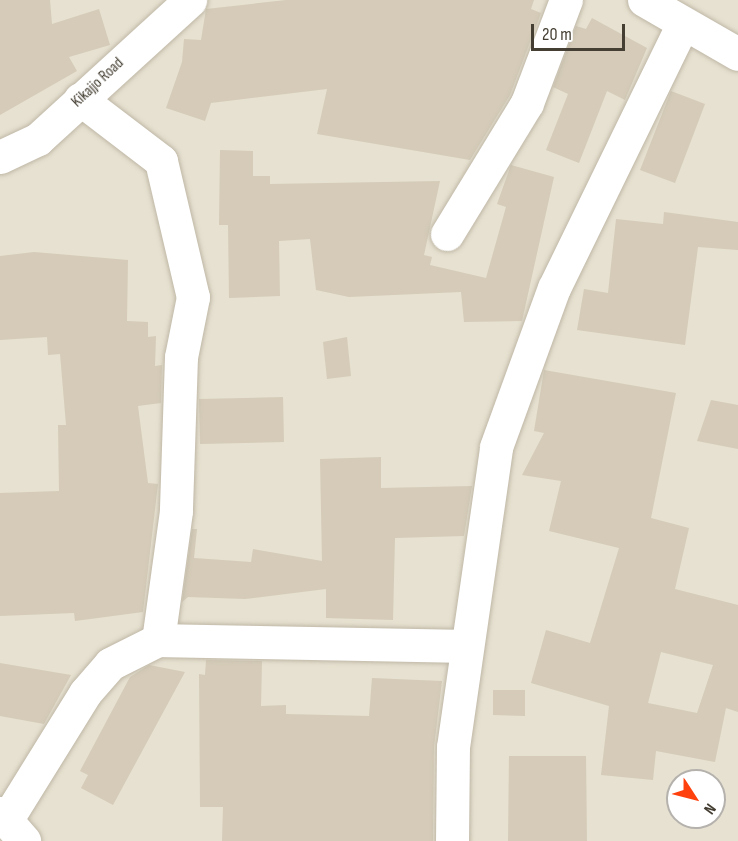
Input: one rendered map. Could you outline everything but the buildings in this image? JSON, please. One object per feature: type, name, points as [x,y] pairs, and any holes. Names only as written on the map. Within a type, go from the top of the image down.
[{"type":"street","name":"Kikajjo Road","points":[[0,157],[38,139],[190,0]]},
{"type":"street","points":[[447,234],[527,103],[566,0]]},
{"type":"street","points":[[644,0],[738,54]]},
{"type":"street","points":[[452,841],[453,747],[465,646],[496,447],[522,366],[638,108],[683,24]]},
{"type":"street","points":[[80,99],[161,161],[193,297],[181,357],[176,511],[158,640]]},
{"type":"street","points":[[11,825],[85,693],[110,664],[158,640],[465,646]]},
{"type":"shaded area","points":[[0,0],[738,0],[738,841],[0,841]]}]
